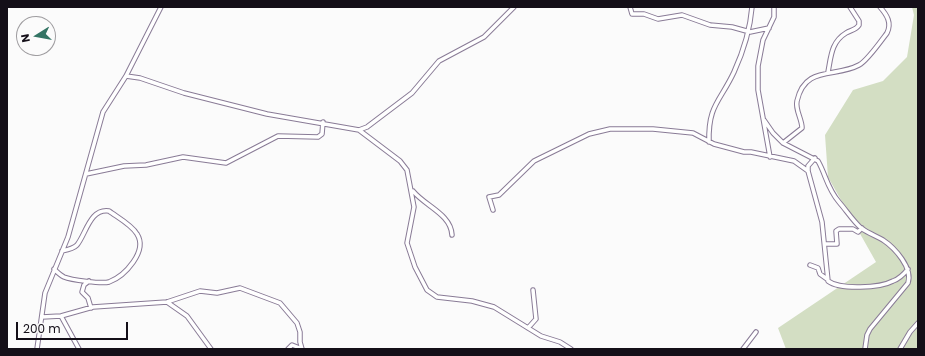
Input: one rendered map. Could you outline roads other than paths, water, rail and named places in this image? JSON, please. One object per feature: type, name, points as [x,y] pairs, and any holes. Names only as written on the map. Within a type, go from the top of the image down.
[{"type":"street","points":[[37,349],[45,292],[68,238],[103,112],[126,76],[160,7]]},
{"type":"street","points":[[360,130],[367,127],[412,93],[439,61],[484,37],[506,17],[514,7]]},
{"type":"street","points":[[630,7],[631,12],[635,15],[644,14],[658,18],[682,15],[710,25],[732,27],[750,32],[769,28]]},
{"type":"street","points":[[709,142],[709,123],[712,109],[734,72],[750,32],[752,7]]},
{"type":"street","points":[[770,157],[758,90],[758,66],[763,40],[774,17],[774,7]]},
{"type":"street","points":[[828,72],[834,45],[844,34],[856,29],[859,25],[859,21],[850,7]]},
{"type":"street","points":[[783,143],[802,128],[797,102],[802,88],[814,76],[858,66],[883,38],[890,25],[887,15],[880,7]]},
{"type":"street","points":[[126,76],[140,78],[184,93],[245,109],[287,118],[323,122],[360,130],[405,166],[412,190],[414,207],[407,243],[415,267],[427,290],[437,297],[486,304],[542,336],[560,342],[571,349]]},
{"type":"street","points":[[764,120],[773,133],[783,143],[815,158],[820,163],[832,194],[862,228],[887,243],[908,269],[910,274],[908,283],[870,329],[867,335],[865,349]]},
{"type":"street","points":[[86,174],[124,166],[146,165],[183,157],[226,163],[278,136],[318,137],[322,134],[323,122]]},
{"type":"street","points":[[492,210],[489,197],[499,195],[534,161],[589,134],[610,129],[653,129],[693,133],[709,142],[744,152],[751,152],[794,161],[808,171]]},
{"type":"street","points":[[815,158],[808,166],[808,171],[821,217],[825,244],[827,279]]},
{"type":"street","points":[[412,190],[420,199],[449,222],[452,235]]},
{"type":"street","points":[[54,269],[68,278],[108,282],[126,270],[139,252],[139,238],[135,230],[109,211],[104,210],[95,215],[77,245],[62,252]]},
{"type":"street","points":[[825,244],[837,244],[836,231],[839,229],[850,229],[858,232],[862,228]]},
{"type":"street","points":[[810,265],[818,268],[820,274],[831,284],[859,287],[880,286],[894,281],[908,269]]},
{"type":"street","points":[[89,280],[84,285],[82,292],[89,299],[91,308]]},
{"type":"street","points":[[42,317],[61,316],[91,308],[167,302],[200,291],[217,294],[236,289],[243,289],[283,306],[299,328],[302,349],[292,345],[288,349]]},
{"type":"street","points":[[528,328],[536,319],[533,290]]},
{"type":"street","points":[[167,302],[187,316],[209,349]]},
{"type":"street","points":[[61,316],[79,349]]},
{"type":"street","points":[[900,349],[910,332],[918,323]]},
{"type":"street","points":[[743,349],[756,332]]}]
